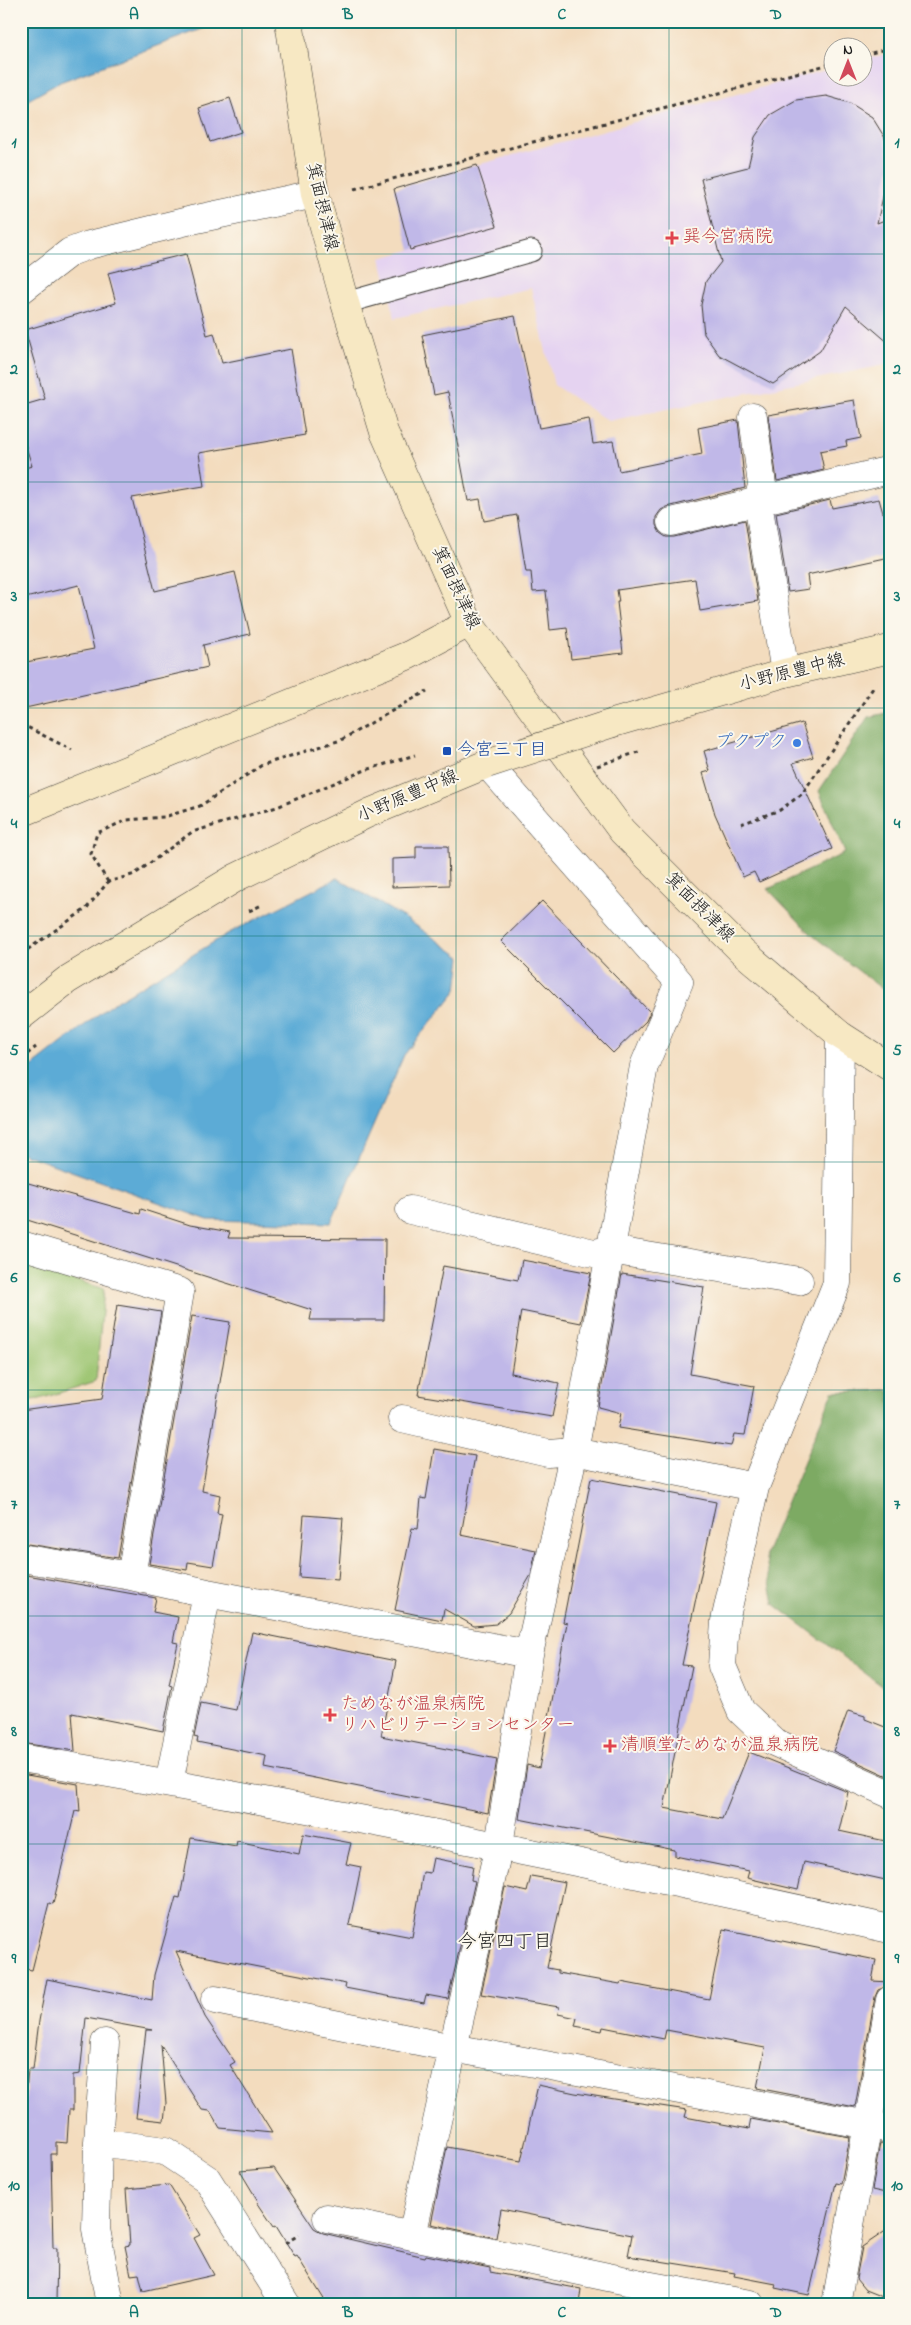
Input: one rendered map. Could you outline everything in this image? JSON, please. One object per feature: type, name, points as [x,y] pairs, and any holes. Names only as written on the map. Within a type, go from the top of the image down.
[{"type":"street","name":"箕面摂津線","points":[[289,21],[315,194],[344,303],[384,432],[469,624],[622,831],[743,952],[840,1035],[890,1067]]},
{"type":"street","points":[[21,290],[70,252],[89,245],[315,194]]},
{"type":"street","points":[[753,417],[762,485],[758,502],[785,673]]},
{"type":"street","points":[[671,522],[890,470]]},
{"type":"street","points":[[21,813],[409,654],[469,624]]},
{"type":"street","name":"小野原豊中線","points":[[21,1016],[67,980],[236,878],[369,813],[487,764],[613,723],[785,673],[890,649]]},
{"type":"street","points":[[412,2236],[452,2048],[499,1846],[529,1654],[574,1451],[644,1066],[679,982],[487,764]]},
{"type":"street","points":[[840,1035],[837,1283],[756,1487],[725,1621],[722,1666],[741,1711],[774,1742],[890,1794]]},
{"type":"street","points":[[410,1210],[594,1253],[610,1250],[799,1281]]},
{"type":"street","points":[[21,1245],[180,1292],[131,1576]]},
{"type":"street","points":[[402,1419],[548,1452],[574,1451],[756,1487]]},
{"type":"street","points":[[21,1558],[131,1576],[207,1593],[529,1654]]},
{"type":"street","points":[[169,1783],[207,1593]]},
{"type":"street","points":[[21,1758],[169,1783],[499,1846],[890,1929]]},
{"type":"street","points":[[215,2000],[452,2048],[878,2126]]},
{"type":"street","points":[[836,2304],[878,2126],[890,2000]]},
{"type":"street","points":[[105,2043],[98,2142],[96,2229],[110,2304]]},
{"type":"street","points":[[98,2142],[165,2151],[207,2179],[286,2304]]},
{"type":"street","points":[[328,2218],[412,2236],[645,2294],[750,2304]]},
{"type":"lane","points":[[344,303],[531,251]]},
{"type":"path","points":[[874,52],[890,48]]},
{"type":"path","points":[[354,189],[824,66]]},
{"type":"path","points":[[741,824],[780,810],[802,794],[873,687]]},
{"type":"path","points":[[108,882],[91,854],[97,833],[127,820],[164,817],[200,806],[262,765],[341,740],[427,691]]},
{"type":"path","points":[[21,724],[72,750]]},
{"type":"path","points":[[21,954],[86,909],[108,882],[135,874],[192,832],[277,807],[363,772],[416,755]]},
{"type":"path","points":[[243,914],[269,901]]},
{"type":"path","points":[[21,1059],[41,1043]]},
{"type":"path","points":[[258,2259],[328,2218]]},
{"type":"shaded area","name":"巽今宮病院","points":[[890,53],[890,364],[608,421],[554,385],[531,288],[395,318],[381,258],[497,226],[477,165],[824,70],[824,88],[874,88],[874,57]]},
{"type":"green space","points":[[890,712],[890,995],[812,935],[768,889],[845,853],[819,791],[868,717]]},
{"type":"green space","points":[[21,1263],[104,1289],[96,1381],[40,1399],[21,1401]]},
{"type":"green space","points":[[887,1390],[890,1392],[890,1692],[774,1604],[765,1554],[833,1392]]},
{"type":"water","points":[[21,21],[218,21],[218,23],[60,82],[21,104]]},
{"type":"water","points":[[337,878],[408,920],[461,957],[457,990],[404,1055],[331,1223],[208,1220],[21,1153],[21,1075],[109,1006],[227,934]]},
{"type":"building","points":[[826,96],[850,103],[872,117],[885,138],[890,166],[877,223],[890,218],[890,344],[846,306],[820,351],[773,384],[719,355],[704,334],[701,305],[706,281],[721,262],[701,179],[748,167],[755,137],[770,115],[796,100]]},
{"type":"building","points":[[230,98],[241,132],[210,142],[199,108]]},
{"type":"building","points":[[477,165],[497,226],[410,250],[394,189]]},
{"type":"building","points":[[186,254],[207,335],[214,333],[222,363],[291,349],[305,435],[199,453],[204,486],[132,498],[155,591],[235,572],[250,634],[203,645],[208,667],[21,709],[21,663],[94,649],[79,585],[21,599],[21,469],[32,466],[21,431],[21,406],[45,399],[25,330],[116,303],[108,273]]},
{"type":"building","points":[[515,316],[539,428],[589,419],[593,444],[613,441],[619,471],[702,454],[698,428],[738,420],[745,488],[667,507],[661,510],[656,517],[656,525],[660,533],[666,537],[674,537],[745,520],[758,601],[700,611],[695,579],[617,590],[623,653],[571,659],[567,628],[550,630],[546,591],[533,592],[531,572],[526,572],[517,515],[484,521],[480,499],[468,501],[448,392],[434,395],[422,335]]},
{"type":"building","points":[[854,400],[861,438],[846,441],[847,446],[820,451],[824,470],[777,481],[768,415]]},
{"type":"building","points":[[879,499],[883,513],[890,512],[890,557],[807,575],[809,589],[788,592],[776,513],[830,500],[832,508]]},
{"type":"building","points":[[802,723],[813,757],[793,763],[832,849],[759,882],[754,872],[743,877],[715,814],[703,773],[710,771],[704,751]]},
{"type":"building","points":[[416,846],[448,846],[449,885],[392,887],[392,859],[416,858]]},
{"type":"building","points":[[542,901],[650,1012],[646,1021],[613,1053],[501,941]]},
{"type":"building","points":[[21,1181],[140,1214],[141,1209],[190,1225],[230,1232],[228,1238],[385,1239],[384,1320],[310,1320],[312,1310],[21,1218]]},
{"type":"building","points":[[522,1260],[591,1273],[581,1323],[521,1311],[511,1373],[559,1383],[552,1417],[418,1395],[443,1266],[518,1280]]},
{"type":"building","points":[[622,1274],[704,1287],[690,1374],[754,1386],[745,1435],[734,1434],[731,1446],[618,1428],[621,1413],[598,1407]]},
{"type":"building","points":[[117,1305],[161,1312],[118,1558],[21,1543],[21,1410],[102,1399]]},
{"type":"building","points":[[192,1316],[230,1322],[202,1491],[220,1495],[217,1513],[222,1514],[213,1566],[188,1562],[187,1570],[149,1564]]},
{"type":"building","points":[[434,1449],[475,1456],[461,1535],[536,1550],[531,1575],[509,1613],[496,1624],[474,1626],[444,1609],[442,1620],[395,1610],[412,1528],[418,1529],[421,1498],[426,1499]]},
{"type":"building","points":[[591,1478],[716,1502],[682,1665],[692,1666],[664,1808],[722,1819],[749,1752],[848,1792],[839,1831],[890,1842],[890,1881],[804,1862],[798,1890],[747,1878],[749,1871],[675,1856],[675,1850],[519,1819],[527,1765],[539,1768],[567,1623],[563,1622]]},
{"type":"building","points":[[304,1515],[343,1518],[338,1580],[299,1577]]},
{"type":"building","points":[[21,1574],[156,1598],[153,1612],[178,1617],[173,1642],[178,1643],[169,1685],[172,1686],[163,1731],[72,1713],[75,1751],[21,1743]]},
{"type":"building","name":"ためなが温泉病院 リハビリテーションセンター","points":[[252,1632],[396,1661],[381,1736],[497,1759],[488,1813],[265,1768],[267,1756],[197,1742],[198,1738],[194,1737],[201,1703],[236,1710]]},
{"type":"building","points":[[848,1711],[865,1716],[865,1719],[890,1729],[890,1777],[833,1751]]},
{"type":"building","points":[[21,1774],[78,1784],[80,1812],[75,1811],[53,1904],[49,1903],[32,1970],[21,1968]]},
{"type":"building","points":[[303,1834],[351,1843],[346,1864],[361,1867],[349,1925],[412,1937],[423,1872],[430,1873],[433,1858],[473,1866],[471,1880],[475,1881],[448,1999],[426,1995],[424,2003],[345,1988],[346,1984],[176,1951],[205,2017],[235,2062],[230,2065],[272,2133],[220,2128],[210,2111],[202,2110],[161,2045],[166,2103],[164,2121],[136,2118],[146,2030],[152,2030],[86,2018],[80,2074],[73,2075],[73,2110],[69,2110],[67,2143],[56,2142],[56,2154],[51,2154],[53,2248],[57,2248],[56,2304],[21,2304],[21,2116],[24,2116],[28,2069],[33,2069],[47,1979],[152,2000],[154,1975],[176,1897],[180,1898],[191,1838],[236,1846],[237,1841],[299,1854]]},
{"type":"building","points":[[531,1876],[565,1882],[547,1968],[558,1970],[558,1973],[620,1984],[621,1982],[709,1999],[723,1929],[876,1960],[872,1981],[890,1982],[890,1985],[878,1990],[875,1997],[855,2107],[757,2088],[765,2048],[666,2030],[664,2039],[603,2027],[602,2031],[575,2026],[577,2018],[558,2014],[559,2007],[481,1994],[505,1887],[527,1892]]},
{"type":"building","points":[[538,2085],[575,2093],[687,2110],[685,2117],[749,2129],[751,2119],[850,2137],[841,2184],[836,2183],[809,2295],[775,2288],[776,2284],[734,2276],[735,2273],[628,2256],[632,2235],[501,2209],[496,2238],[431,2224],[447,2147],[521,2161]]},
{"type":"building","points":[[880,2143],[890,2144],[890,2194],[872,2190]]},
{"type":"building","points":[[274,2168],[314,2228],[323,2233],[425,2257],[426,2255],[490,2268],[490,2272],[581,2289],[579,2304],[327,2304],[297,2256],[295,2257],[276,2226],[274,2227],[257,2202],[240,2171]]},
{"type":"building","points":[[169,2185],[200,2235],[194,2238],[214,2275],[143,2291],[139,2274],[131,2275],[125,2246],[130,2245],[126,2189]]},
{"type":"building","points":[[890,2228],[890,2300],[865,2290],[856,2279],[862,2247]]},
{"type":"place","name":"巽今宮病院","points":[[672,238]]},
{"type":"place","name":"プクプク","points":[[797,743]]},
{"type":"place","name":"今宮三丁目","points":[[447,751]]},
{"type":"place","name":"ためなが温泉病院 リハビリテーションセンター","points":[[330,1715]]},
{"type":"place","name":"清順堂ためなが温泉病院","points":[[610,1746]]},
{"type":"district","name":"今宮四丁目","points":[[505,1942]]}]
